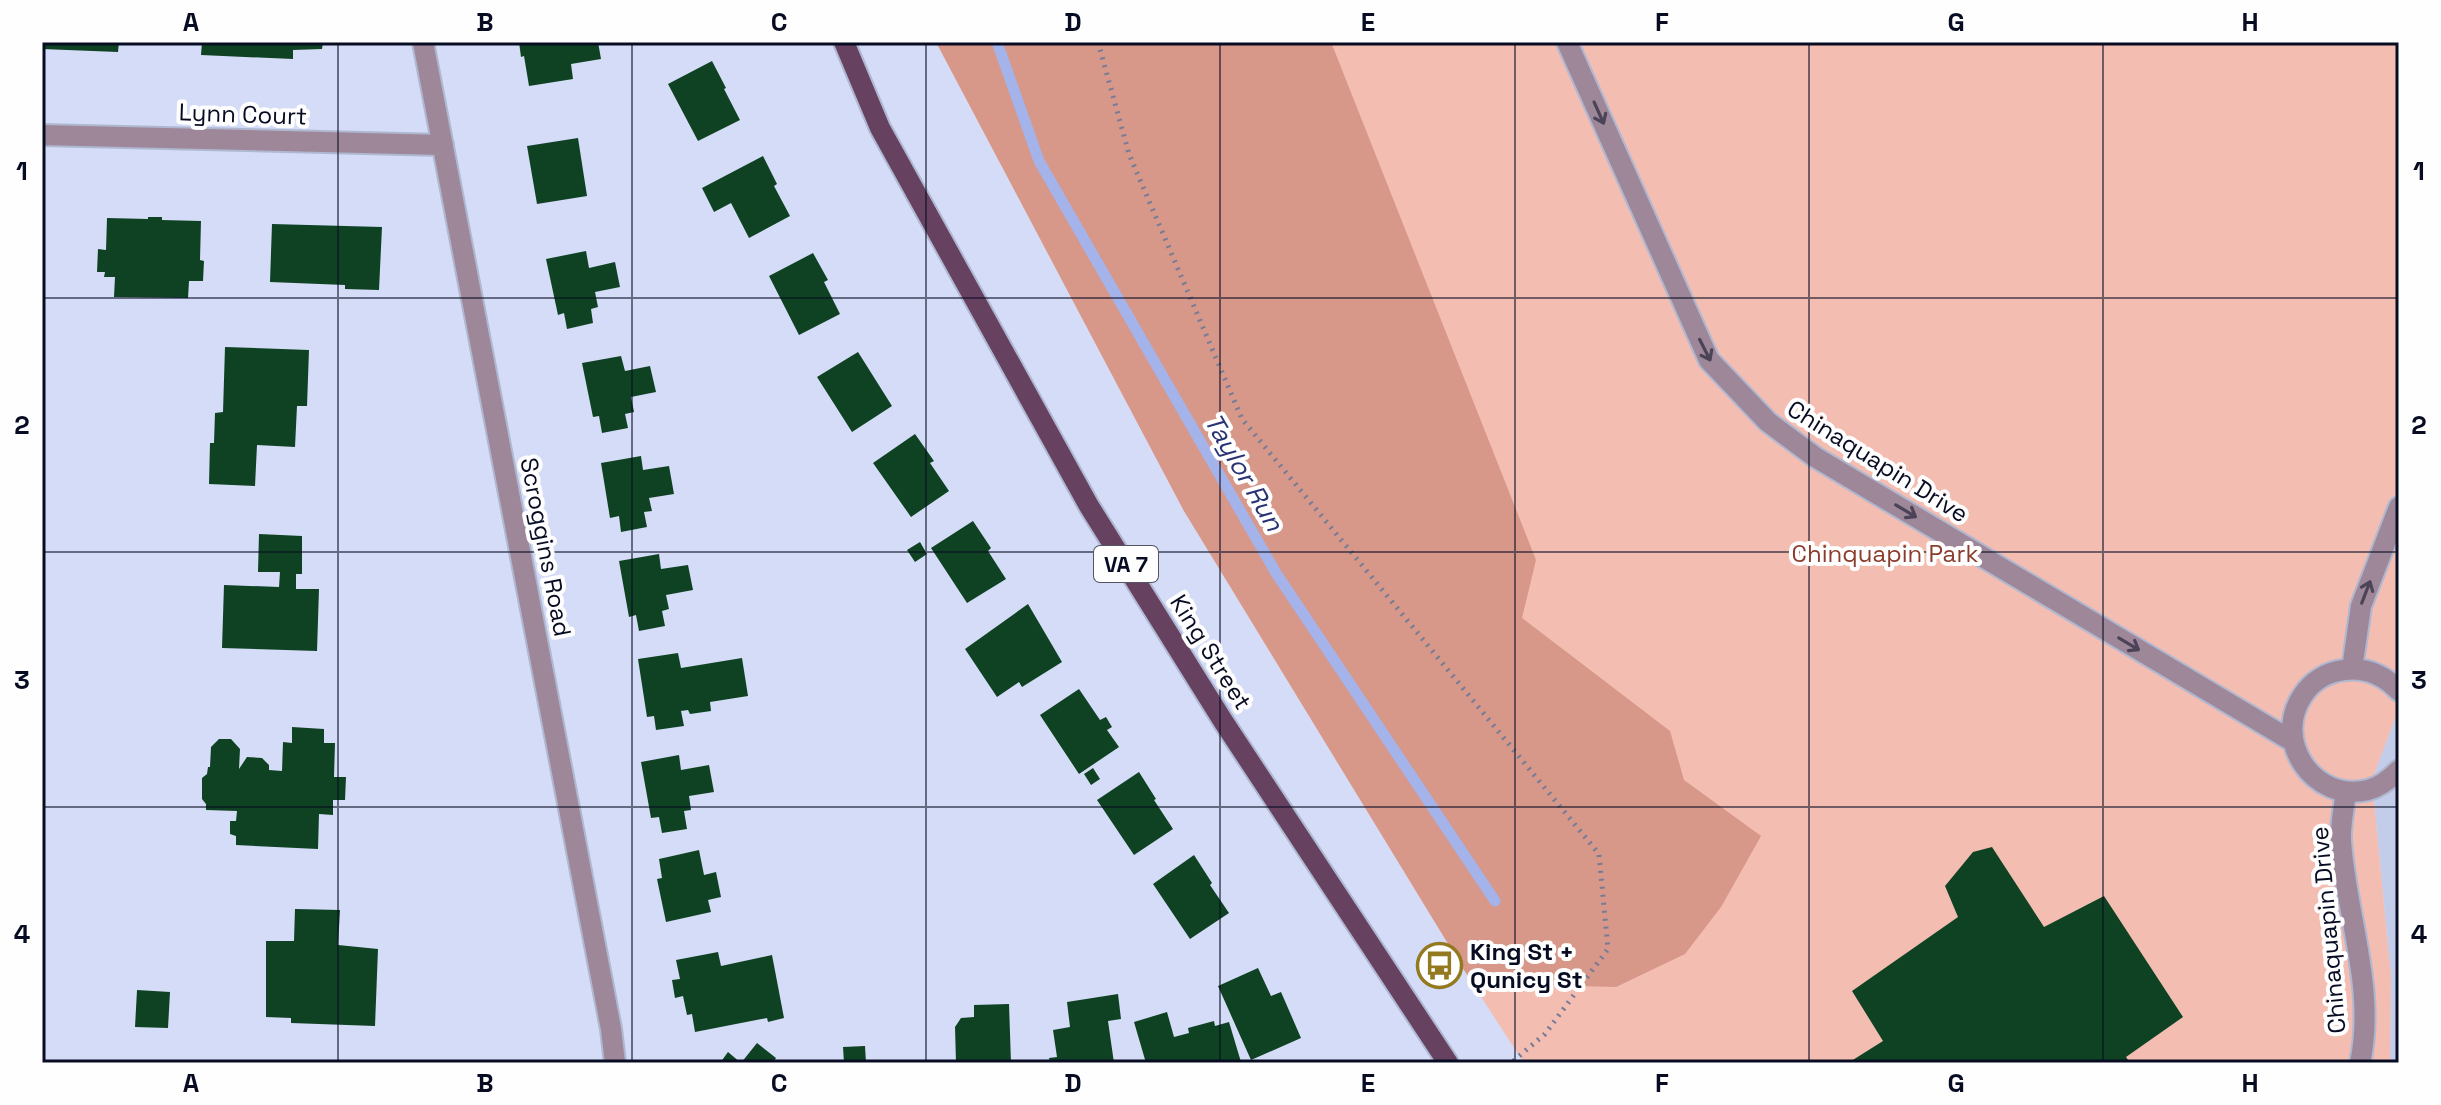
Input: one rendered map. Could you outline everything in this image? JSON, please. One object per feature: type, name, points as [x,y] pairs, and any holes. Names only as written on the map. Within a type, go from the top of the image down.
[{"type":"main road","name":"King Street","points":[[844,42],[880,128],[1089,506],[1223,721],[1448,1063]]},
{"type":"street","name":"Scroggins Road","points":[[423,42],[615,1063]]},
{"type":"street","name":"Chinaquapin Drive","points":[[1567,42],[1709,360],[1768,422],[1815,457],[2292,741],[2299,760],[2312,776],[2329,786],[2346,792],[2368,790],[2386,782],[2399,770]]},
{"type":"street","name":"Lynn Court","points":[[42,135],[443,145]]},
{"type":"street","points":[[2352,669],[2361,606],[2399,507]]},
{"type":"street","points":[[2292,741],[2291,723],[2297,704],[2307,689],[2320,678],[2335,671],[2352,669],[2372,672],[2389,681],[2399,691]]},
{"type":"street","name":"Chinaquapin Drive","points":[[2346,792],[2341,839],[2365,1008],[2365,1038],[2360,1063]]},
{"type":"path","points":[[1098,42],[1129,154],[1242,419],[1599,854],[1608,949],[1545,1034],[1511,1063]]},
{"type":"shaded area","points":[[936,42],[1331,42],[1536,560],[1522,618],[1670,731],[1684,780],[1761,836],[1721,907],[1685,954],[1616,987],[1472,983],[1184,511]]},
{"type":"shaded area","points":[[2399,708],[2399,1063],[2390,1063],[2391,977],[2372,780]]},
{"type":"green space","name":"Chinquapin Park","points":[[936,42],[2399,42],[2399,708],[2372,780],[2391,977],[2390,1063],[1524,1063],[1184,511]]},
{"type":"building","points":[[42,42],[119,42],[118,52],[42,49]]},
{"type":"building","points":[[202,42],[323,42],[322,49],[293,50],[293,59],[201,55]]},
{"type":"building","points":[[519,42],[598,42],[601,59],[571,64],[573,79],[529,86]]},
{"type":"building","points":[[712,61],[740,120],[698,141],[668,84]]},
{"type":"building","points":[[578,138],[587,196],[537,204],[527,146]]},
{"type":"building","points":[[763,156],[790,216],[749,238],[731,203],[714,212],[702,188]]},
{"type":"building","points":[[107,218],[201,221],[203,281],[189,281],[188,298],[114,297],[115,277],[104,277],[105,272],[97,272],[98,249],[106,250]]},
{"type":"building","points":[[272,224],[382,227],[379,290],[345,289],[345,285],[270,282]]},
{"type":"building","points":[[586,251],[589,268],[615,262],[620,287],[595,292],[598,307],[591,309],[593,323],[567,329],[564,313],[558,315],[546,259]]},
{"type":"building","points":[[813,253],[828,280],[824,282],[840,314],[799,335],[769,276]]},
{"type":"building","points":[[225,347],[309,350],[307,406],[297,406],[295,447],[257,445],[255,486],[209,484],[210,443],[214,443],[215,413],[223,412]]},
{"type":"building","points":[[858,352],[892,406],[852,432],[817,377]]},
{"type":"building","points":[[621,356],[625,371],[650,366],[656,392],[631,397],[634,412],[625,414],[628,428],[602,433],[599,416],[593,417],[582,363]]},
{"type":"building","points":[[915,434],[934,461],[930,463],[949,491],[911,517],[873,463]]},
{"type":"building","points":[[641,456],[643,470],[669,466],[674,494],[649,498],[652,511],[644,512],[647,527],[621,532],[619,516],[610,518],[601,463]]},
{"type":"building","points":[[973,521],[1006,579],[967,603],[931,548]]},
{"type":"building","points":[[259,534],[302,536],[302,574],[296,574],[296,589],[319,589],[317,651],[222,648],[224,585],[279,587],[280,572],[258,572]]},
{"type":"building","points":[[920,542],[927,554],[915,562],[907,550]]},
{"type":"building","points":[[659,554],[661,569],[688,565],[693,590],[666,595],[669,609],[662,611],[665,626],[639,631],[636,615],[629,617],[619,561]]},
{"type":"building","points":[[1028,604],[1062,662],[1022,687],[1019,682],[997,697],[965,649]]},
{"type":"building","points":[[678,653],[681,668],[742,658],[748,696],[710,702],[711,711],[690,714],[688,710],[681,711],[684,726],[656,730],[654,716],[647,717],[638,659]]},
{"type":"building","points":[[1079,689],[1100,720],[1106,717],[1112,727],[1107,730],[1119,747],[1079,774],[1040,715]]},
{"type":"building","points":[[292,727],[324,729],[324,743],[335,743],[334,777],[346,777],[345,800],[333,800],[333,815],[319,814],[318,849],[236,845],[236,836],[230,834],[230,821],[236,821],[237,811],[206,810],[202,799],[202,778],[210,767],[211,747],[219,739],[231,739],[240,749],[239,769],[247,757],[262,758],[269,765],[269,770],[282,771],[283,742],[292,743]]},
{"type":"building","points":[[679,755],[681,770],[709,765],[714,792],[689,796],[691,810],[684,811],[687,829],[662,833],[659,817],[651,818],[641,762]]},
{"type":"building","points":[[1093,768],[1100,779],[1091,785],[1084,774]]},
{"type":"building","points":[[1139,772],[1173,829],[1134,855],[1097,800]]},
{"type":"building","points":[[1992,847],[2044,927],[2104,896],[2183,1017],[2126,1057],[2130,1063],[1848,1063],[1883,1041],[1852,991],[1958,917],[1945,886],[1973,852]]},
{"type":"building","points":[[699,850],[704,875],[716,872],[721,897],[708,900],[711,912],[666,922],[657,879],[662,878],[659,859]]},
{"type":"building","points":[[1194,855],[1229,913],[1190,939],[1153,884]]},
{"type":"building","points":[[295,909],[340,910],[338,945],[378,949],[375,1026],[291,1023],[291,1018],[266,1017],[266,941],[294,941]]},
{"type":"building","points":[[718,952],[721,966],[772,955],[784,1018],[768,1022],[767,1018],[695,1032],[692,1014],[687,1015],[683,996],[675,998],[672,980],[680,979],[676,960]]},
{"type":"building","points":[[1258,968],[1271,996],[1281,992],[1301,1038],[1251,1060],[1218,986]]},
{"type":"building","points":[[137,990],[170,992],[168,1028],[135,1027]]},
{"type":"building","points":[[1118,994],[1121,1019],[1108,1021],[1114,1063],[1050,1063],[1049,1058],[1057,1057],[1053,1030],[1070,1027],[1067,1002]]},
{"type":"building","points":[[1009,1004],[1011,1063],[956,1063],[955,1027],[961,1018],[974,1017],[974,1005]]},
{"type":"building","points":[[1167,1012],[1174,1037],[1189,1033],[1188,1028],[1214,1021],[1215,1026],[1229,1022],[1241,1062],[1146,1063],[1134,1022]]},
{"type":"building","points":[[757,1043],[776,1058],[773,1063],[741,1063]]},
{"type":"building","points":[[865,1046],[866,1063],[844,1063],[843,1047]]},
{"type":"building","points":[[728,1052],[741,1063],[720,1063]]},
{"type":"waterway","name":"Taylor Run","points":[[997,42],[1039,161],[1276,573],[1495,901]]},
{"type":"place","name":"King St + Qunicy St","points":[[1439,965]]}]
